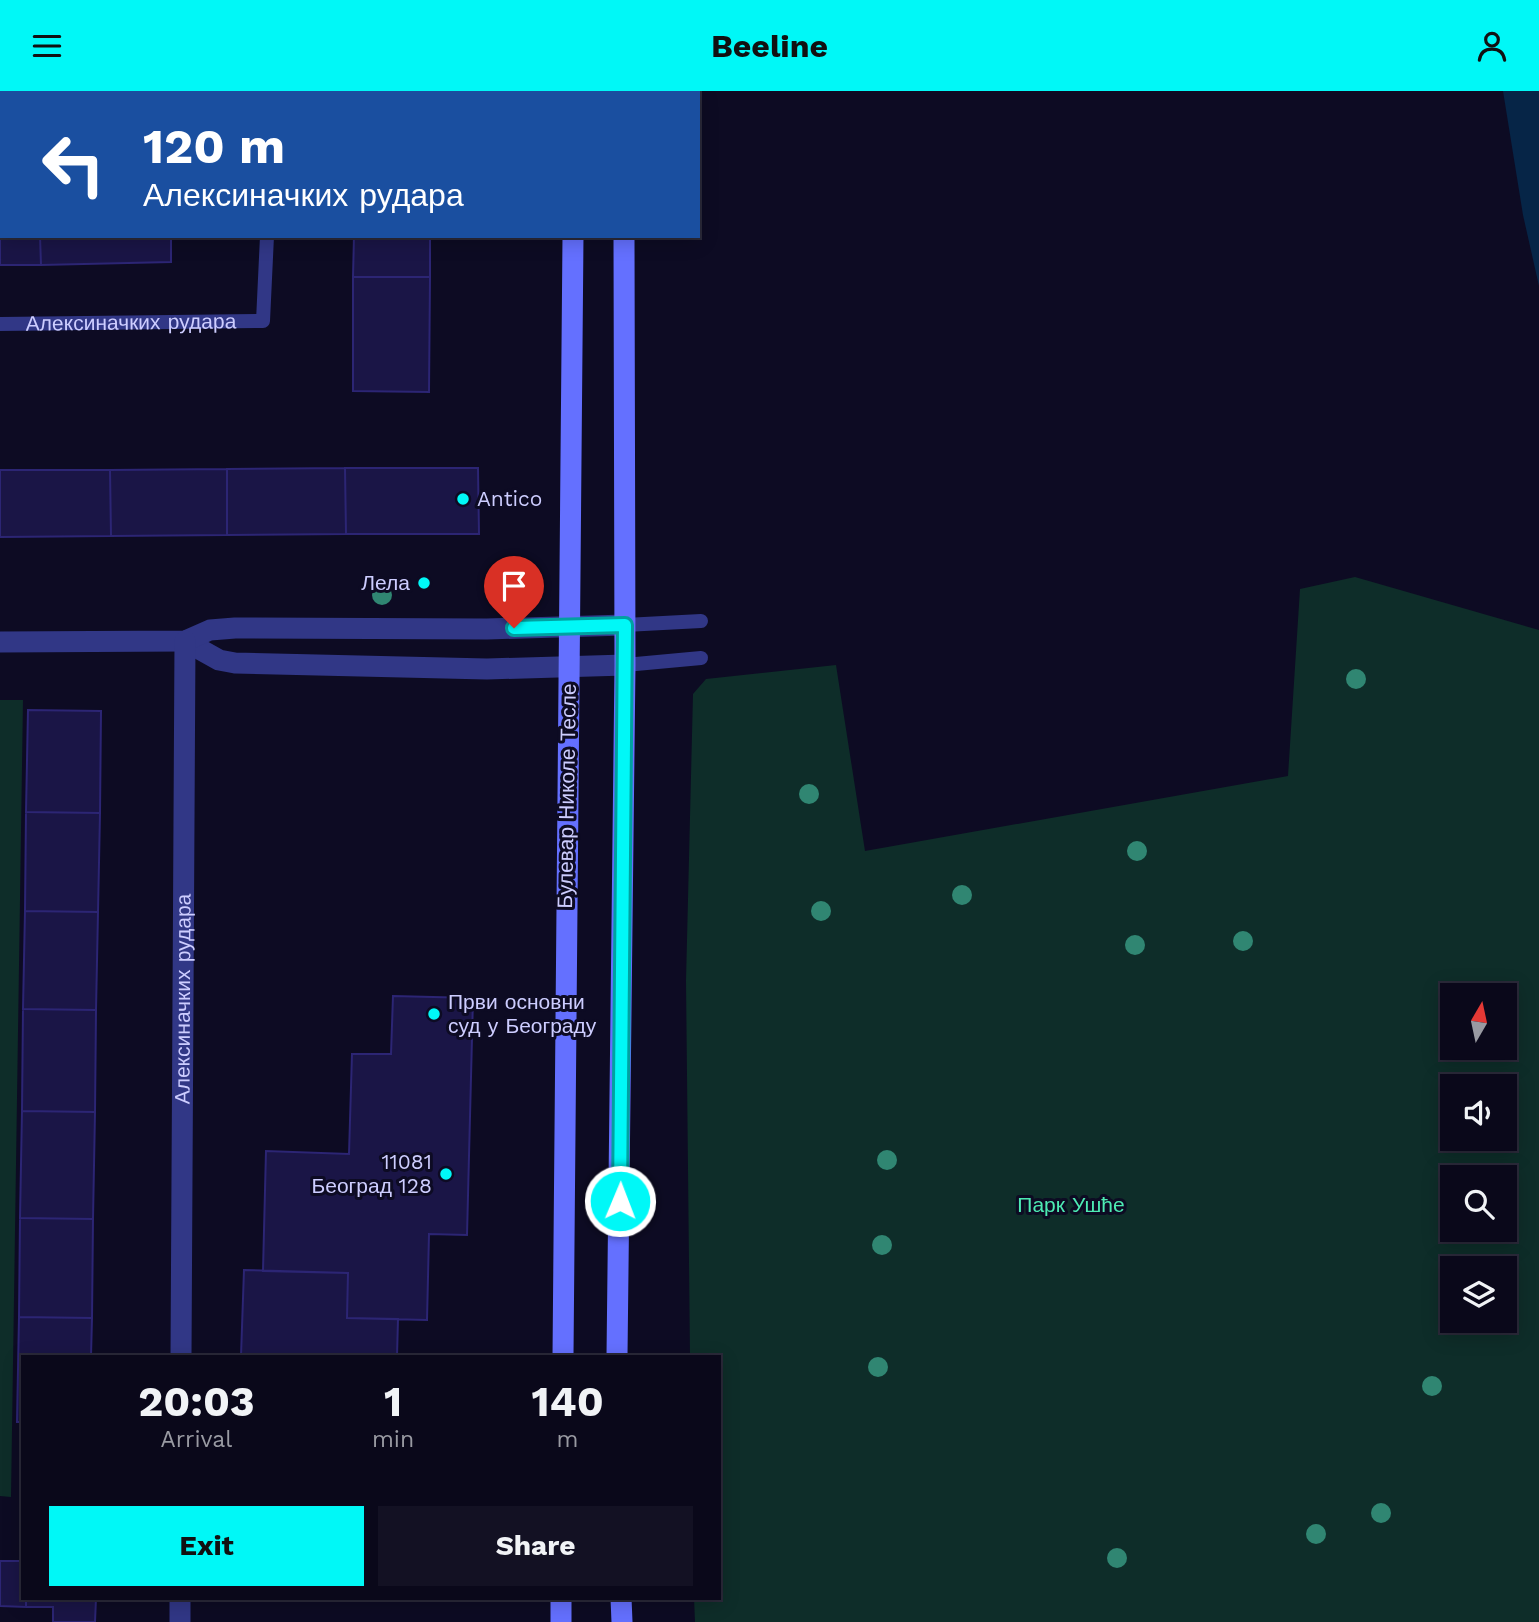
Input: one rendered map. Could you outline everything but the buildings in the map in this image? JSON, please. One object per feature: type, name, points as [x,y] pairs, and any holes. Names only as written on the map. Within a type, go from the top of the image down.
[{"type":"main road","name":"Булевар Николе Тесле","points":[[563,1355],[573,238]]},
{"type":"main road","points":[[617,1355],[625,665],[624,238]]},
{"type":"main road","points":[[561,1600],[561,1622]]},
{"type":"main road","points":[[621,1600],[622,1622]]},
{"type":"street","points":[[0,642],[185,641],[210,630],[235,628],[487,629],[625,625]]},
{"type":"street","points":[[185,641],[219,660],[235,663],[487,669],[625,665]]},
{"type":"street","name":"Алексиначких рудара","points":[[181,1355],[185,641]]},
{"type":"street","points":[[180,1600],[180,1622]]},
{"type":"lane","name":"Алексиначких рудара","points":[[0,324],[263,321],[267,238]]},
{"type":"lane","points":[[625,625],[701,621]]},
{"type":"lane","points":[[625,665],[701,658]]},
{"type":"green space","name":"Парк Ушће","points":[[1355,577],[1539,630],[1539,1622],[695,1622],[694,1600],[721,1600],[721,1355],[690,1355],[686,981],[693,694],[706,679],[836,665],[865,851],[1288,776],[1300,589]]},
{"type":"green space","points":[[0,700],[23,700],[11,1497],[0,1496]]},
{"type":"water","points":[[1503,91],[1539,91],[1539,286],[1523,215]]},
{"type":"place","name":"Antico","points":[[463,499]]},
{"type":"place","name":"Лела","points":[[424,583]]},
{"type":"place","name":"Први основни суд у Београду","points":[[434,1014]]},
{"type":"place","name":"11081 Београд 128","points":[[446,1174]]},
{"type":"route","points":[[514,628],[625,625],[620,1201]]}]
